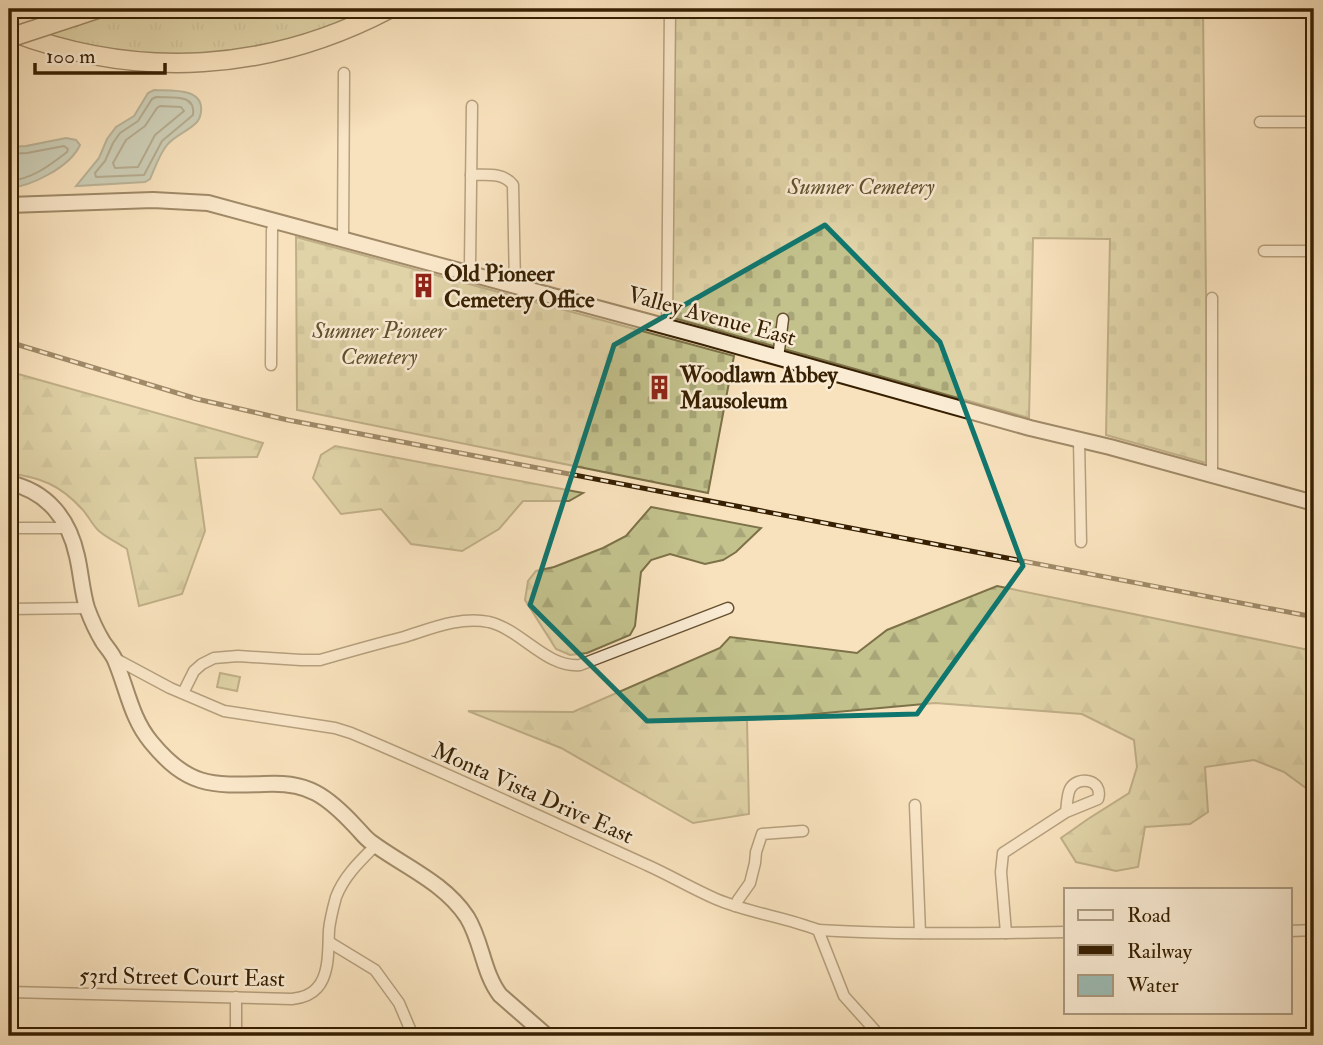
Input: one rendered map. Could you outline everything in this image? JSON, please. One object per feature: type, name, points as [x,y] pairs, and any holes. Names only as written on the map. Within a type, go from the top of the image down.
[{"type":"highway","points":[[9,30],[53,9]]},
{"type":"highway","points":[[9,38],[97,9]]},
{"type":"highway","points":[[9,30],[42,42],[94,55],[139,62],[181,63],[232,60],[275,53],[318,41],[389,9]]},
{"type":"main road","name":"Valley Avenue East","points":[[9,205],[153,200],[208,203],[1314,503]]},
{"type":"main road","points":[[9,483],[45,500],[68,528],[77,555],[87,608],[114,658],[138,722],[160,753],[189,776],[220,785],[280,783],[301,786],[330,802],[369,841],[426,878],[459,907],[476,935],[494,986],[500,995],[547,1036]]},
{"type":"street","points":[[667,327],[670,9]]},
{"type":"street","points":[[343,239],[344,73]]},
{"type":"street","points":[[464,272],[470,266],[472,106]]},
{"type":"street","points":[[1261,122],[1314,122]]},
{"type":"street","points":[[471,175],[504,177],[513,185],[515,286]]},
{"type":"street","points":[[271,365],[272,230],[275,220]]},
{"type":"street","points":[[1264,251],[1314,251]]},
{"type":"street","points":[[1212,298],[1212,475]]},
{"type":"street","points":[[778,358],[783,319]]},
{"type":"street","points":[[1079,440],[1081,542]]},
{"type":"street","points":[[9,528],[68,528]]},
{"type":"street","points":[[9,609],[87,608]]},
{"type":"street","points":[[183,693],[194,671],[214,658],[238,656],[320,660],[446,625],[470,621],[501,626],[563,665],[580,665],[728,608]]},
{"type":"street","name":"Monta Vista Drive East","points":[[114,658],[146,676],[225,711],[335,727],[351,733],[471,785],[700,892],[756,913],[798,922],[818,930]]},
{"type":"street","points":[[915,805],[920,933]]},
{"type":"street","points":[[1006,933],[1001,872],[1003,853],[1066,812]]},
{"type":"street","points":[[735,906],[750,883],[755,852],[762,834],[803,831]]},
{"type":"street","name":"53rd Street Court East","points":[[9,992],[302,998],[319,986],[324,974],[337,895],[353,868],[376,845]]},
{"type":"street","points":[[880,1036],[844,996],[818,930],[841,933],[1064,932]]},
{"type":"street","points":[[1292,931],[1314,930]]},
{"type":"street","points":[[329,942],[375,970],[399,1003],[413,1036]]},
{"type":"street","points":[[236,997],[236,1036]]},
{"type":"highlighted area","points":[[825,225],[940,342],[1023,566],[917,714],[647,721],[530,605],[614,345]]},
{"type":"green space","points":[[125,9],[376,9],[310,36],[241,52],[170,56],[98,48],[45,34]]},
{"type":"green space","name":"Sumner Cemetery","points":[[672,9],[1203,9],[1206,463],[1106,435],[1110,239],[1033,238],[1029,418],[670,317]]},
{"type":"green space","name":"Sumner Pioneer Cemetery","points":[[296,237],[734,356],[708,493],[297,410]]},
{"type":"green space","points":[[11,372],[263,443],[257,457],[195,458],[205,531],[182,594],[139,606],[127,549],[99,531],[74,500],[57,488],[31,477],[9,473]]},
{"type":"green space","points":[[335,446],[583,493],[569,501],[523,501],[499,529],[462,551],[411,544],[381,509],[341,514],[313,478],[321,455]]},
{"type":"green space","points":[[651,507],[761,528],[736,552],[723,560],[705,564],[670,554],[651,560],[641,572],[635,626],[630,635],[587,653],[570,655],[556,649],[525,600],[528,581],[536,571],[603,548],[626,536]]},
{"type":"green space","points":[[997,586],[1314,651],[1314,794],[1284,772],[1254,760],[1205,767],[1208,812],[1190,824],[1145,827],[1138,867],[1116,871],[1076,862],[1061,838],[1129,793],[1137,767],[1134,740],[1082,714],[935,703],[747,720],[749,814],[693,823],[561,748],[468,711],[573,712],[720,648],[730,637],[857,653],[887,630]]},
{"type":"green space","points":[[220,673],[240,677],[237,691],[217,687]]},
{"type":"water","points":[[154,90],[192,94],[201,104],[199,120],[167,145],[150,179],[145,182],[76,186],[99,158],[107,139],[116,127],[134,116],[148,93]]},
{"type":"water","points":[[66,138],[76,140],[80,145],[68,161],[39,179],[9,188],[9,147]]},
{"type":"railway","points":[[9,342],[197,399],[288,420],[1314,617]]},
{"type":"place","name":"Old Pioneer Cemetery Office","points":[[424,286]]},
{"type":"place","name":"Woodlawn Abbey Mausoleum","points":[[660,387]]}]
